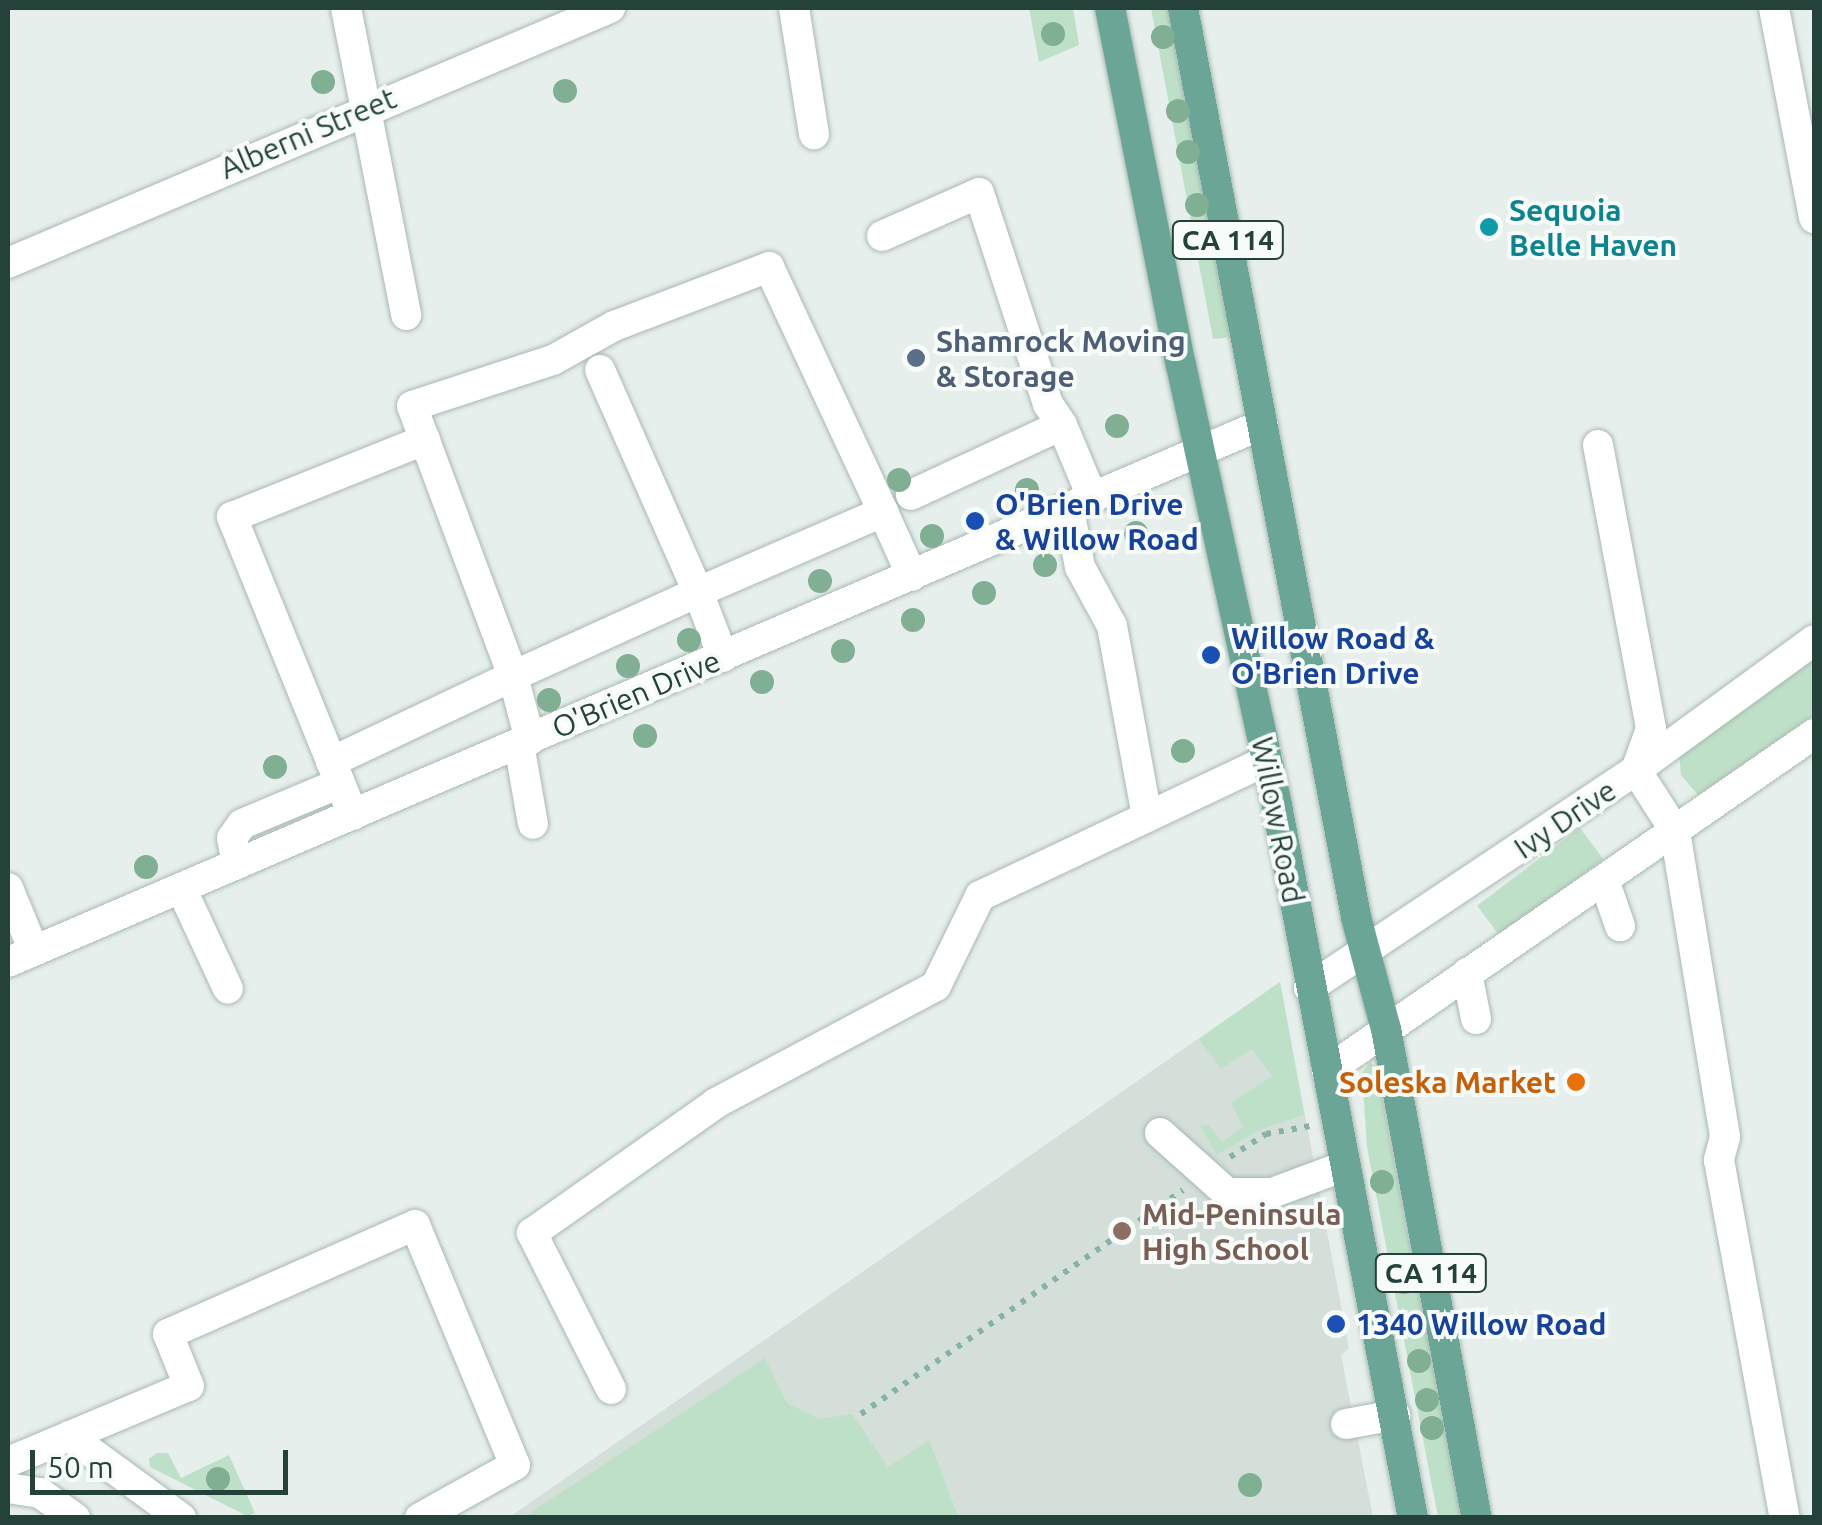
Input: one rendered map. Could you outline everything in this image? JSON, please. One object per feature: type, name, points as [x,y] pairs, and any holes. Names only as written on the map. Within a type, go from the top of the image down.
[{"type":"main road","name":"Willow Road","points":[[1110,8],[1200,453],[1268,760],[1413,1518]]},
{"type":"main road","name":"Willow Road","points":[[1183,8],[1364,953],[1386,1028],[1477,1518]]},
{"type":"street","points":[[346,8],[406,315]]},
{"type":"street","name":"Alberni Street","points":[[8,262],[610,8]]},
{"type":"street","points":[[794,8],[814,134]]},
{"type":"street","points":[[1774,8],[1814,218]]},
{"type":"street","points":[[882,236],[978,193],[1048,404],[1062,425],[1081,504],[1080,567],[1112,626],[1147,817]]},
{"type":"street","points":[[533,824],[513,676],[412,406],[553,360],[614,326],[770,267],[912,576]]},
{"type":"street","points":[[600,370],[723,657]]},
{"type":"street","name":"O'Brien Drive","points":[[21,956],[1263,424]]},
{"type":"street","points":[[911,496],[1062,425]]},
{"type":"street","points":[[353,815],[232,518],[424,440]]},
{"type":"street","points":[[1598,444],[1651,730],[1636,770],[1674,831],[1695,1050],[1725,1137],[1719,1160],[1785,1518]]},
{"type":"street","points":[[237,864],[232,838],[242,824],[513,676],[883,512]]},
{"type":"street","name":"Ivy Drive","points":[[1309,988],[1636,770],[1814,640]]},
{"type":"street","points":[[1327,1070],[1814,734]]},
{"type":"street","points":[[611,1389],[532,1234],[716,1104],[936,986],[980,896],[1268,760]]},
{"type":"street","points":[[1604,880],[1620,926]]},
{"type":"street","points":[[8,888],[21,956]]},
{"type":"street","points":[[181,888],[228,989]]},
{"type":"street","points":[[1467,974],[1476,1019]]},
{"type":"street","points":[[1160,1134],[1203,1176],[1227,1193],[1272,1193],[1345,1166]]},
{"type":"street","points":[[8,1462],[189,1386],[168,1334],[415,1225],[514,1465],[420,1518]]},
{"type":"street","points":[[1346,1424],[1395,1416]]},
{"type":"street","points":[[69,1436],[181,1518]]},
{"type":"street","points":[[8,1488],[40,1493],[75,1518]]},
{"type":"path","points":[[861,1414],[1266,1134],[1311,1126]]},
{"type":"shaded area","name":"Mid-Peninsula High School","points":[[1280,982],[1349,1348],[1341,1355],[1373,1517],[508,1518]]},
{"type":"green space","points":[[1029,8],[1073,8],[1079,45],[1039,62]]},
{"type":"green space","points":[[1151,8],[1169,8],[1234,337],[1213,339]]},
{"type":"green space","points":[[1814,660],[1814,715],[1698,795],[1681,775],[1679,752]]},
{"type":"green space","points":[[1580,828],[1603,859],[1500,937],[1477,906]]},
{"type":"green space","points":[[1280,982],[1304,1115],[1259,1130],[1217,1155],[1200,1126],[1209,1125],[1222,1142],[1243,1127],[1231,1103],[1272,1076],[1252,1049],[1221,1069],[1199,1039]]},
{"type":"green space","points":[[1370,1062],[1376,1067],[1461,1517],[1438,1517],[1367,1147],[1362,1073]]},
{"type":"green space","points":[[765,1358],[787,1403],[819,1419],[852,1414],[888,1467],[929,1440],[958,1516],[524,1517]]},
{"type":"green space","points":[[157,1453],[168,1453],[181,1478],[229,1455],[255,1513],[247,1516],[150,1467],[149,1459]]},
{"type":"place","name":"Sequoia Belle Haven","points":[[1489,227]]},
{"type":"place","name":"Shamrock Moving & Storage","points":[[916,358]]},
{"type":"place","name":"O'Brien Drive & Willow Road","points":[[975,521]]},
{"type":"place","name":"Willow Road & O'Brien Drive","points":[[1211,655]]},
{"type":"place","name":"Soleska Market","points":[[1576,1082]]},
{"type":"place","name":"Mid-Peninsula High School","points":[[1122,1231]]},
{"type":"place","name":"1340 Willow Road","points":[[1336,1324]]}]
